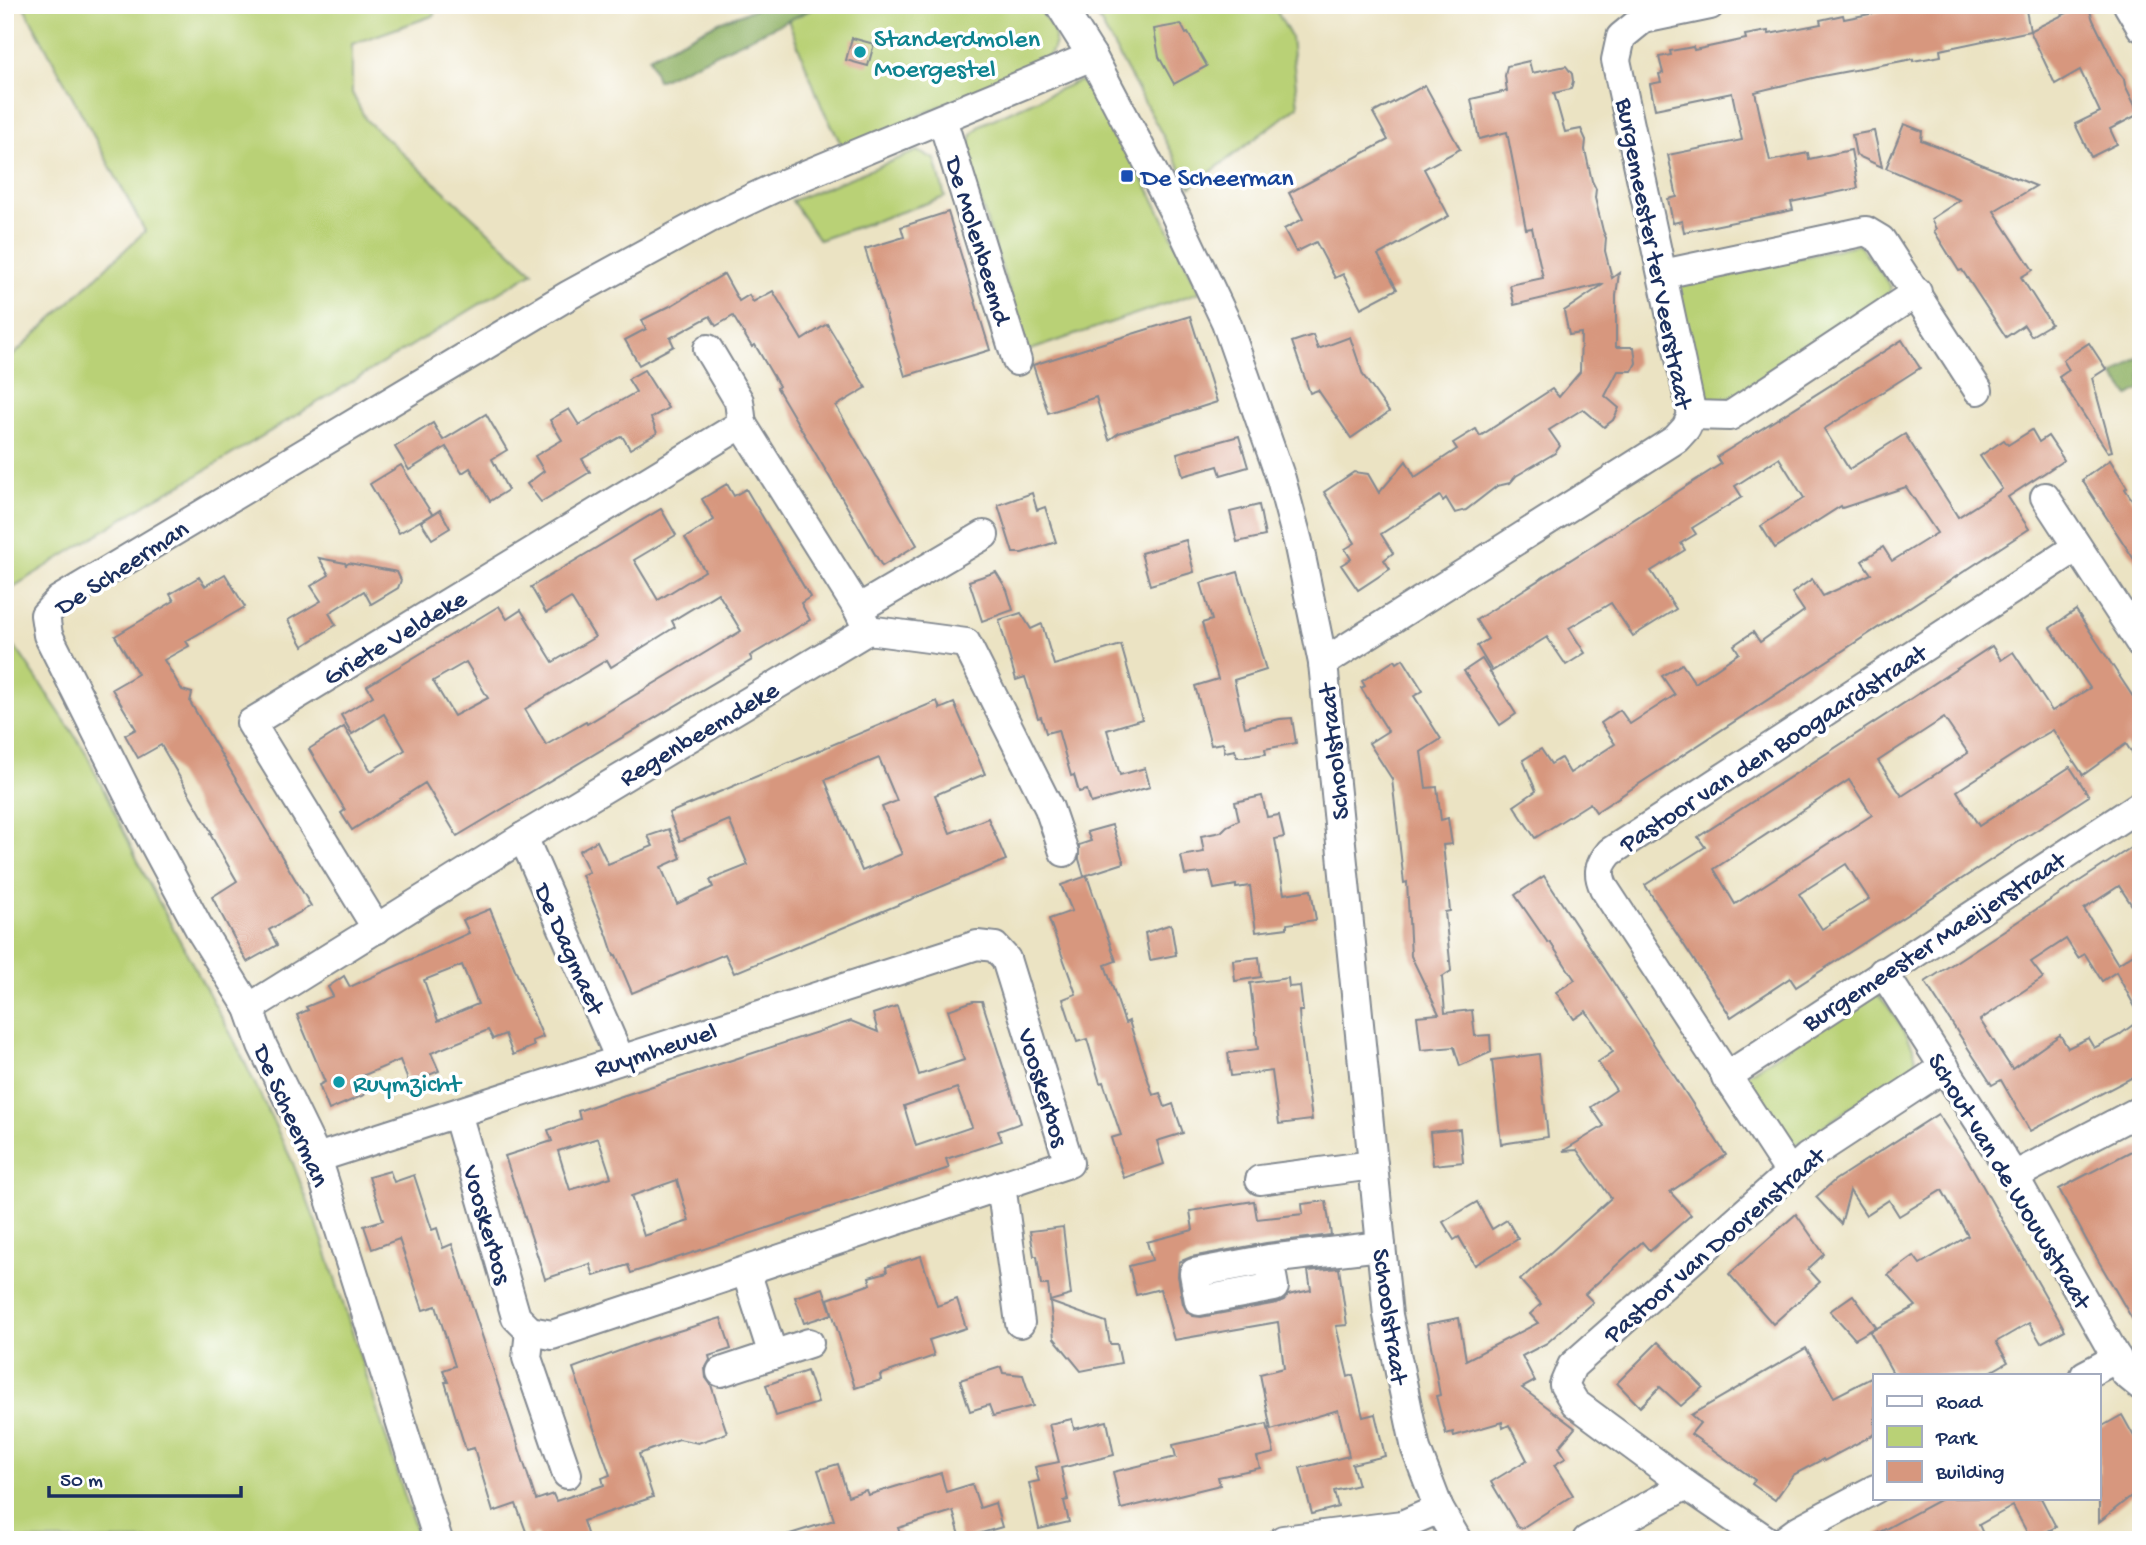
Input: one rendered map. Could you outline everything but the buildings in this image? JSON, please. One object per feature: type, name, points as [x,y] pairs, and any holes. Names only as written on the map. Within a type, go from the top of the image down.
[{"type":"street","name":"Schoolstraat","points":[[1060,5],[1092,57],[1174,212],[1226,322],[1282,479],[1323,663],[1388,1315],[1416,1449],[1439,1508],[1457,1540]]},
{"type":"street","name":"Burgemeester ter Veerstraat","points":[[1323,663],[1676,439],[1686,428],[1692,415],[1616,60],[1621,37],[1643,19],[1710,5]]},
{"type":"street","points":[[2128,5],[2141,26]]},
{"type":"street","name":"De Scheerman","points":[[438,1540],[317,1158],[262,1045],[249,1008],[199,928],[138,814],[48,635],[45,615],[59,600],[569,295],[710,218],[774,188],[1092,57]]},
{"type":"street","name":"De Molenbeemd","points":[[942,119],[1017,361]]},
{"type":"street","points":[[1663,274],[1866,231],[1881,240],[1978,390]]},
{"type":"street","points":[[1692,415],[1730,416],[1917,292]]},
{"type":"street","points":[[708,349],[739,401],[742,424],[863,620],[966,643],[1049,808],[1064,852]]},
{"type":"street","name":"Griete Veldeke","points":[[377,929],[251,723],[742,424]]},
{"type":"street","points":[[2045,497],[2141,644]]},
{"type":"street","name":"Regenbeemdeke","points":[[249,1008],[523,838],[863,620],[984,535]]},
{"type":"street","name":"Pastoor van den Boogaardstraat","points":[[1791,1174],[1604,888],[1599,876],[1601,862],[1610,852],[2077,547]]},
{"type":"street","name":"Burgemeester Maeijerstraat","points":[[1726,1077],[2141,805]]},
{"type":"street","name":"De Dagmaet","points":[[523,838],[620,1059]]},
{"type":"street","name":"Ruymheuvel","points":[[317,1158],[978,945],[995,947]]},
{"type":"street","name":"Vooskerbos","points":[[457,1113],[516,1317],[530,1331],[552,1335],[1069,1163],[1006,960],[995,947]]},
{"type":"street","name":"Schout van de Wouwstraat","points":[[1884,972],[2014,1176],[2125,1373],[2141,1386]]},
{"type":"street","name":"Pastoor van Doorenstraat","points":[[1686,1485],[1575,1403],[1564,1385],[1572,1366],[1808,1157],[1945,1067]]},
{"type":"street","points":[[2014,1176],[2141,1110]]},
{"type":"street","points":[[1260,1180],[1373,1165]]},
{"type":"street","points":[[1001,1185],[1020,1323]]},
{"type":"street","points":[[1269,1259],[1381,1245]]},
{"type":"street","points":[[746,1271],[773,1355]]},
{"type":"street","points":[[530,1331],[527,1358],[568,1474]]},
{"type":"street","points":[[721,1372],[808,1343]]},
{"type":"street","points":[[2087,1374],[2116,1358]]},
{"type":"street","points":[[1587,1540],[1686,1485],[1766,1540]]},
{"type":"street","points":[[1785,1540],[1800,1529],[1873,1490]]},
{"type":"street","points":[[1283,1540],[1402,1525],[1439,1508]]},
{"type":"green space","points":[[23,5],[432,5],[435,15],[352,44],[352,93],[366,120],[533,272],[154,499],[7,591],[5,363],[145,231]]},
{"type":"green space","points":[[766,5],[821,5],[657,80],[649,57],[719,22]]},
{"type":"green space","points":[[821,5],[1037,5],[1054,32],[1055,44],[1046,60],[889,129],[842,146],[822,107],[788,20]]},
{"type":"green space","points":[[1091,5],[1275,5],[1291,37],[1298,106],[1191,187]]},
{"type":"green space","points":[[1078,81],[1088,84],[1149,190],[1200,292],[1028,351],[966,157],[972,134],[982,124]]},
{"type":"green space","points":[[917,151],[935,159],[945,197],[819,240],[792,201]]},
{"type":"green space","points":[[1859,244],[1891,287],[1888,297],[1707,413],[1695,395],[1674,287]]},
{"type":"green space","points":[[2141,356],[2141,389],[2129,396],[2113,375]]},
{"type":"green space","points":[[5,637],[19,652],[85,751],[148,882],[234,1040],[292,1161],[323,1241],[419,1540],[5,1540]]},
{"type":"green space","points":[[1875,992],[1900,1024],[1915,1053],[1916,1061],[1907,1072],[1868,1095],[1793,1148],[1781,1134],[1746,1075]]},
{"type":"place","name":"Standerdmolen Moergestel","points":[[860,52]]},
{"type":"place","name":"De Scheerman","points":[[1127,176]]},
{"type":"place","name":"Ruymzicht","points":[[339,1082]]}]
